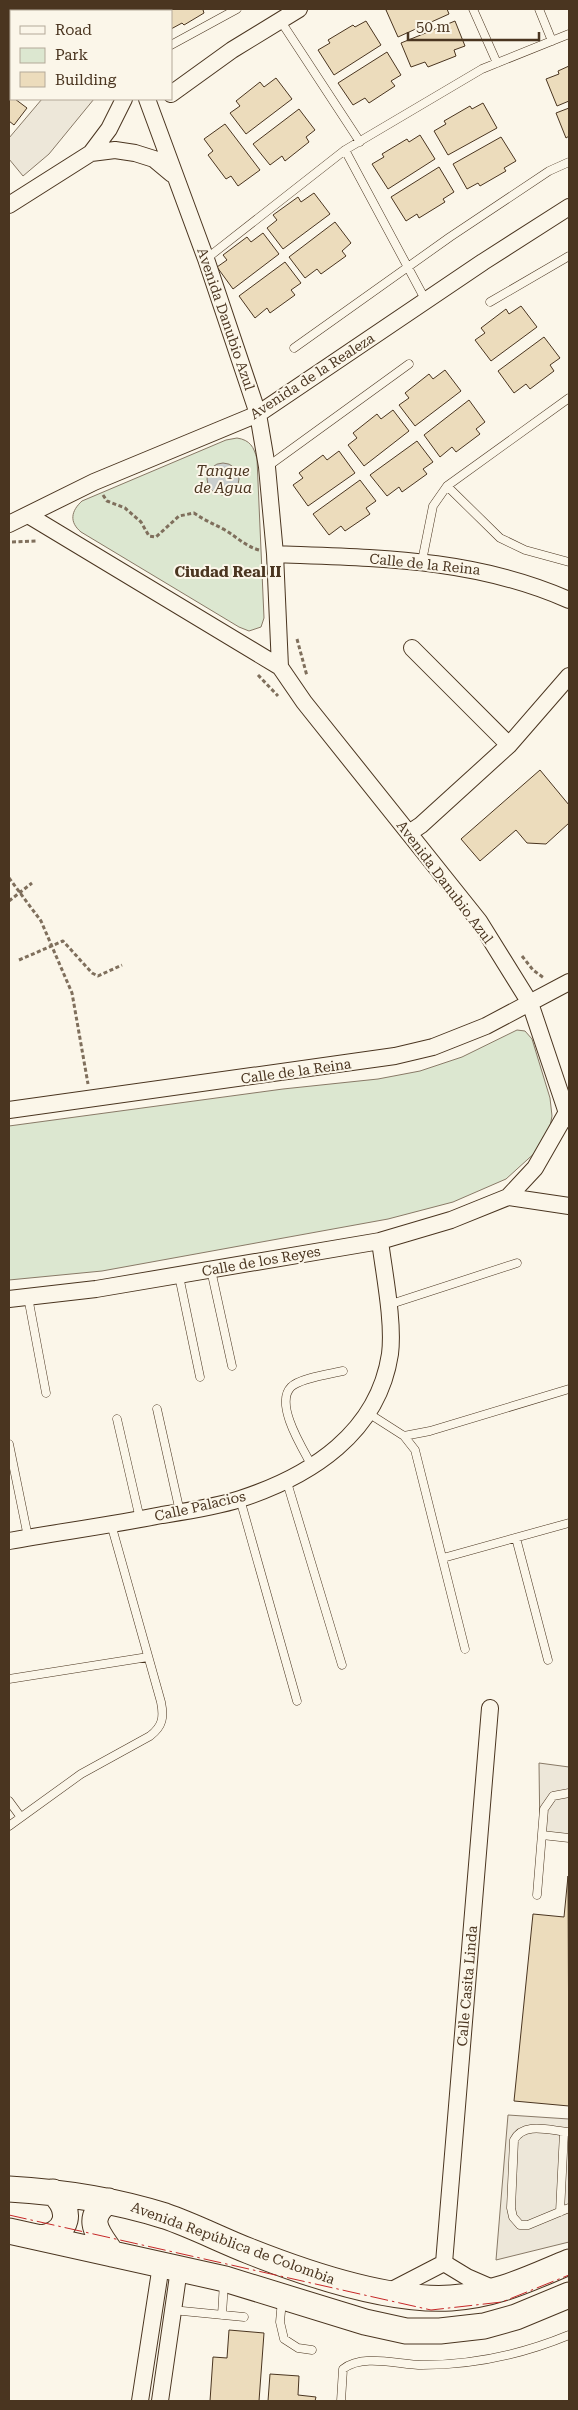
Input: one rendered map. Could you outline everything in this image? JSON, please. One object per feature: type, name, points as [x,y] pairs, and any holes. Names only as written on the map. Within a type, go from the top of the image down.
[{"type":"main road","name":"Avenida República de Colombia","points":[[9,2189],[53,2192],[108,2201],[167,2217],[251,2252],[384,2294],[402,2297],[450,2298],[499,2291],[569,2262]]},
{"type":"main road","points":[[41,2238],[54,2233],[63,2224],[66,2216],[63,2201],[53,2192]]},
{"type":"main road","points":[[108,2201],[100,2208],[94,2221],[99,2234],[112,2254]]},
{"type":"main road","points":[[9,2231],[225,2279],[365,2322],[406,2331],[440,2331],[484,2326],[516,2317],[569,2295]]},
{"type":"street","points":[[172,93],[232,50],[298,9]]},
{"type":"street","points":[[9,205],[91,152],[109,129],[124,100]]},
{"type":"street","points":[[149,104],[162,100]]},
{"type":"street","name":"Avenida Danubio Azul","points":[[149,104],[206,259],[258,414],[267,467],[276,554],[280,667]]},
{"type":"street","points":[[91,152],[115,150],[135,152],[154,159],[174,175]]},
{"type":"street","name":"Avenida de la Realeza","points":[[9,524],[94,482],[258,414],[569,207]]},
{"type":"street","name":"Avenida Danubio Azul","points":[[28,514],[280,667],[304,702],[479,921],[530,1003],[568,1115]]},
{"type":"street","name":"Calle de la Reina","points":[[276,554],[422,561],[482,570],[544,589],[569,600]]},
{"type":"street","points":[[412,648],[510,745]]},
{"type":"street","points":[[409,833],[421,825],[510,745],[569,676]]},
{"type":"street","name":"Calle de la Reina","points":[[9,1110],[92,1089],[395,1056],[433,1047],[486,1026],[569,982]]},
{"type":"street","name":"Calle de los Reyes","points":[[9,1299],[96,1290],[179,1276],[380,1240],[451,1220],[508,1197],[535,1168],[568,1115]]},
{"type":"street","points":[[508,1197],[569,1206]]},
{"type":"street","name":"Calle Palacios","points":[[9,1541],[180,1512],[240,1499],[312,1466],[336,1450],[355,1431],[368,1413],[382,1384],[390,1353],[388,1305],[380,1240]]},
{"type":"street","name":"Calle Casita Linda","points":[[444,2263],[490,1708]]},
{"type":"street","points":[[384,2294],[444,2263],[467,2277],[499,2291]]},
{"type":"street","points":[[160,2401],[172,2310],[170,2267]]},
{"type":"street","points":[[140,2401],[170,2267]]},
{"type":"lane","points":[[172,43],[237,9]]},
{"type":"lane","points":[[473,9],[497,63]]},
{"type":"lane","points":[[539,9],[552,41]]},
{"type":"lane","points":[[280,20],[360,142]]},
{"type":"lane","points":[[206,259],[345,150],[482,68],[569,34]]},
{"type":"lane","points":[[345,150],[406,267],[426,301]]},
{"type":"lane","points":[[294,348],[406,267],[549,171],[569,162]]},
{"type":"lane","points":[[490,302],[569,256]]},
{"type":"lane","points":[[267,467],[409,364]]},
{"type":"lane","points":[[422,561],[434,506],[447,486],[569,398]]},
{"type":"lane","points":[[447,486],[500,538],[525,550],[569,562]]},
{"type":"lane","points":[[388,1305],[517,1262]]},
{"type":"lane","points":[[211,1270],[232,1366]]},
{"type":"lane","points":[[179,1276],[200,1377]]},
{"type":"lane","points":[[28,1297],[46,1393]]},
{"type":"lane","points":[[312,1466],[289,1420],[285,1407],[285,1396],[291,1387],[300,1382],[343,1371]]},
{"type":"lane","points":[[404,1436],[430,1431],[569,1389]]},
{"type":"lane","points":[[157,1409],[180,1512]]},
{"type":"lane","points":[[368,1413],[404,1436],[415,1450],[465,1648]]},
{"type":"lane","points":[[117,1419],[140,1519]]},
{"type":"lane","points":[[9,1444],[28,1537]]},
{"type":"lane","points":[[286,1479],[342,1665]]},
{"type":"lane","points":[[240,1499],[297,1701]]},
{"type":"lane","points":[[443,1558],[569,1523]]},
{"type":"lane","points":[[9,1826],[20,1816],[81,1774],[159,1730],[163,1713],[111,1524]]},
{"type":"lane","points":[[516,1538],[548,1660]]},
{"type":"lane","points":[[9,1679],[148,1657]]},
{"type":"lane","points":[[537,1895],[544,1809],[547,1801],[559,1793],[569,1793]]},
{"type":"lane","points":[[9,1801],[20,1816]]},
{"type":"lane","points":[[542,1835],[569,1838]]},
{"type":"lane","points":[[560,2212],[567,2132],[526,2129],[520,2131],[514,2140],[511,2208],[515,2222],[520,2225],[528,2224],[560,2212],[569,2208]]},
{"type":"lane","points":[[222,2315],[225,2279]]},
{"type":"lane","points":[[282,2295],[280,2322],[284,2339],[298,2348],[312,2350]]},
{"type":"lane","points":[[172,2310],[244,2318]]},
{"type":"lane","points":[[341,2401],[343,2369],[350,2364],[361,2361],[422,2365],[470,2362],[514,2354],[569,2335]]},
{"type":"path","points":[[94,482],[108,502],[126,508],[142,522],[149,536],[156,537],[179,516],[194,513],[212,526],[228,532],[248,546],[276,554]]},
{"type":"path","points":[[9,542],[27,540],[41,542]]},
{"type":"path","points":[[296,638],[308,680]]},
{"type":"path","points":[[255,671],[279,698]]},
{"type":"path","points":[[9,878],[41,921],[72,994],[92,1089],[79,1086]]},
{"type":"path","points":[[9,901],[32,883]]},
{"type":"path","points":[[18,960],[63,941],[92,973],[98,976],[122,965]]},
{"type":"green space","points":[[237,438],[245,440],[251,445],[257,459],[264,618],[261,627],[249,631],[239,627],[81,532],[73,520],[74,513],[82,501],[226,440]]},
{"type":"green space","points":[[517,1030],[525,1031],[532,1039],[550,1098],[552,1116],[549,1132],[538,1150],[506,1179],[453,1202],[388,1219],[102,1271],[9,1280],[9,1126],[283,1089],[378,1079],[420,1071],[462,1057]]},
{"type":"shaded area","points":[[41,100],[93,100],[49,154],[23,176],[9,159],[9,138]]},
{"type":"shaded area","points":[[539,1763],[569,1767],[569,1840],[540,1838]]},
{"type":"shaded area","points":[[508,2115],[569,2119],[569,2242],[496,2260]]},
{"type":"water","name":"Tanque de Agua","points":[[223,463],[229,464],[234,468],[238,473],[238,485],[234,490],[229,494],[223,495],[217,494],[212,490],[208,485],[207,479],[208,473],[212,468],[217,464]]},
{"type":"building","points":[[205,9],[203,10],[204,13],[184,25],[182,23],[172,28],[172,10],[161,10]]},
{"type":"building","points":[[447,9],[449,14],[398,37],[386,10]]},
{"type":"building","points":[[366,21],[381,45],[334,75],[318,50],[330,43],[328,40],[353,25],[355,27]]},
{"type":"building","points":[[455,21],[465,46],[454,50],[456,56],[428,67],[425,62],[411,67],[401,43]]},
{"type":"building","points":[[10,38],[9,79],[9,40]]},
{"type":"building","points":[[387,52],[401,75],[391,81],[395,86],[369,103],[365,98],[353,105],[338,83]]},
{"type":"building","points":[[569,66],[569,101],[557,106],[546,79],[559,74],[558,71]]},
{"type":"building","points":[[276,78],[292,99],[246,134],[230,113],[240,106],[236,101],[260,82],[264,87]]},
{"type":"building","points":[[9,94],[10,100],[16,100],[27,108],[14,125],[9,121]]},
{"type":"building","points":[[483,103],[497,128],[448,155],[434,131],[446,124],[444,121],[470,106],[472,109]]},
{"type":"building","points":[[569,108],[569,136],[566,138],[556,113]]},
{"type":"building","points":[[299,109],[315,130],[306,137],[309,142],[285,161],[282,156],[270,165],[253,144]]},
{"type":"building","points":[[225,124],[260,170],[238,186],[231,176],[226,179],[208,155],[213,151],[204,139]]},
{"type":"building","points":[[420,135],[435,159],[388,189],[372,164],[384,157],[382,154],[407,139],[409,142]]},
{"type":"building","points":[[501,137],[516,161],[504,168],[506,171],[480,186],[478,183],[467,189],[453,164]]},
{"type":"building","points":[[439,167],[454,192],[443,199],[445,202],[419,218],[417,214],[406,221],[391,197]]},
{"type":"building","points":[[314,193],[330,214],[283,249],[267,228],[277,220],[273,215],[298,197],[301,202]]},
{"type":"building","points":[[335,222],[351,243],[342,251],[346,256],[321,274],[317,269],[305,278],[289,257]]},
{"type":"building","points":[[263,233],[279,254],[233,289],[217,267],[227,260],[223,255],[247,237],[251,242]]},
{"type":"building","points":[[285,262],[301,283],[291,290],[295,295],[270,313],[267,308],[255,318],[239,296]]},
{"type":"building","points":[[521,306],[537,327],[491,361],[475,340],[485,333],[481,328],[506,309],[509,314]]},
{"type":"building","points":[[544,337],[560,358],[550,365],[554,371],[530,389],[526,384],[514,393],[498,371]]},
{"type":"building","points":[[445,370],[461,391],[415,426],[399,405],[409,398],[405,393],[429,374],[433,379]]},
{"type":"building","points":[[469,400],[485,422],[476,429],[480,434],[456,452],[452,447],[440,457],[424,435]]},
{"type":"building","points":[[393,410],[409,431],[364,466],[348,445],[357,438],[353,433],[377,414],[381,419]]},
{"type":"building","points":[[417,441],[433,462],[423,469],[427,474],[402,492],[399,487],[387,496],[370,475]]},
{"type":"building","points":[[339,451],[355,473],[308,506],[293,485],[303,478],[299,473],[323,455],[327,460]]},
{"type":"building","points":[[360,480],[376,501],[366,508],[370,514],[345,531],[341,526],[329,535],[313,514]]},
{"type":"building","points":[[540,770],[569,805],[569,823],[546,844],[527,843],[516,830],[480,861],[461,839]]},
{"type":"building","points":[[568,1876],[569,2106],[514,2101],[533,1914],[564,1917]]},
{"type":"building","points":[[229,2330],[264,2333],[259,2401],[210,2401],[213,2357],[227,2358]]},
{"type":"building","points":[[270,2374],[299,2376],[298,2395],[316,2397],[315,2401],[268,2401]]},
{"type":"power","points":[[9,2215],[431,2310],[502,2302],[569,2275]]},
{"type":"district","name":"Ciudad Real II","points":[[228,572]]}]
